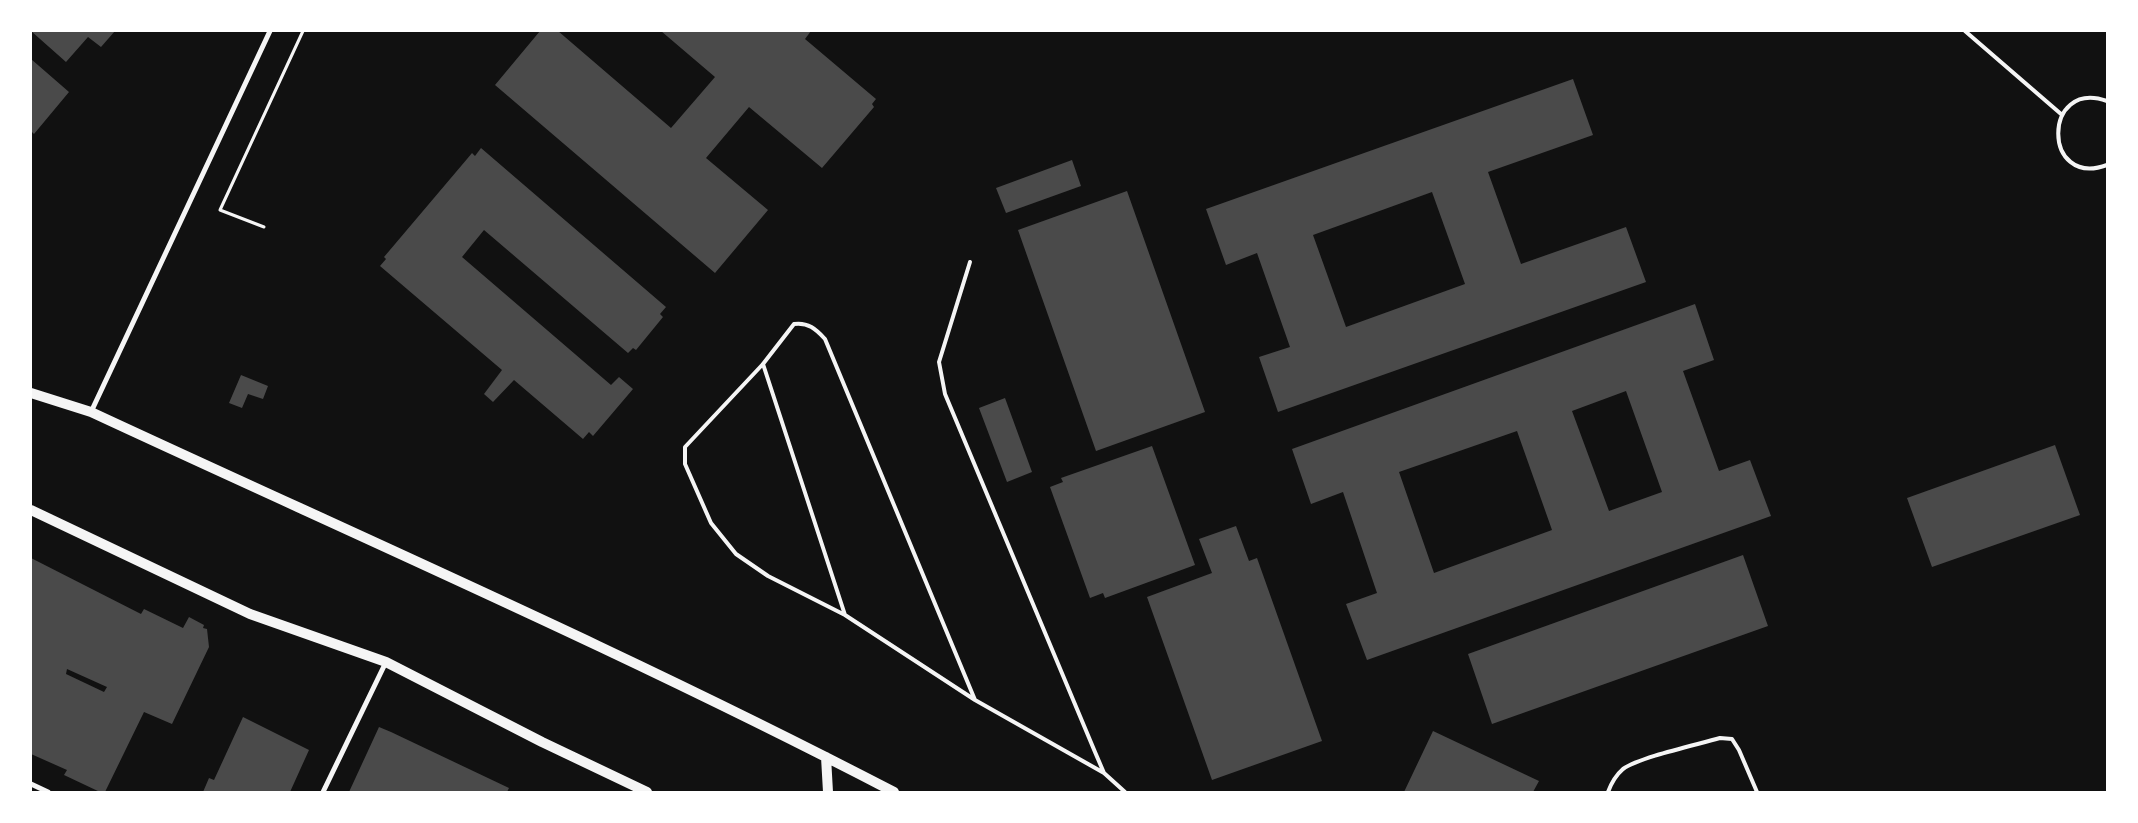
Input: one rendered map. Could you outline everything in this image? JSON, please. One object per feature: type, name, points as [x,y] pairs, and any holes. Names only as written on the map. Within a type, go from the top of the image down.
[{"type":"main road","points":[[31,392],[91,412],[454,579],[826,757],[894,792]]},
{"type":"main road","points":[[31,510],[250,614],[386,662],[542,742],[647,792]]},
{"type":"main road","points":[[826,757],[828,792]]},
{"type":"street","points":[[91,412],[270,31]]},
{"type":"street","points":[[322,792],[386,662]]},
{"type":"street","points":[[31,784],[48,792]]},
{"type":"lane","points":[[1965,31],[2062,114]]},
{"type":"lane","points":[[2107,101],[2095,97],[2076,101],[2062,114],[2056,133],[2061,152],[2076,166],[2095,170],[2107,166]]},
{"type":"lane","points":[[970,262],[939,362],[945,394],[1104,773]]},
{"type":"lane","points":[[975,700],[825,339],[816,329],[803,323],[794,324],[763,364],[685,448],[685,464],[711,522],[736,554],[768,576],[845,615],[975,700],[1104,773],[1126,792]]},
{"type":"lane","points":[[763,364],[845,615]]},
{"type":"lane","points":[[1608,792],[1612,782],[1623,770],[1637,763],[1720,738],[1732,739],[1739,750],[1757,792]]},
{"type":"path","points":[[264,227],[220,210],[303,31]]},
{"type":"building","points":[[31,31],[115,31],[101,47],[88,37],[66,62]]},
{"type":"building","points":[[540,31],[558,31],[671,128],[715,77],[661,31],[811,31],[805,39],[876,99],[872,104],[874,107],[822,168],[749,107],[706,158],[768,210],[715,273],[495,85]]},
{"type":"building","points":[[31,59],[69,92],[34,134],[31,131]]},
{"type":"building","points":[[1573,79],[1593,135],[1488,172],[1521,264],[1626,227],[1646,282],[1278,412],[1259,357],[1290,347],[1257,253],[1226,265],[1206,209]],"holes":[[[1432,192],[1465,284],[1346,327],[1313,235]]]},
{"type":"building","points":[[481,148],[666,307],[660,314],[663,317],[636,350],[633,348],[628,353],[484,230],[462,257],[611,385],[619,377],[633,389],[593,436],[589,432],[583,439],[514,380],[493,402],[484,394],[502,370],[380,266],[386,259],[384,257],[472,153],[475,156]]},
{"type":"building","points":[[1072,160],[1081,186],[1006,213],[996,188]]},
{"type":"building","points":[[1127,191],[1205,412],[1096,451],[1018,230]]},
{"type":"building","points":[[1695,304],[1714,360],[1683,371],[1719,471],[1750,460],[1771,516],[1367,660],[1346,604],[1377,593],[1343,492],[1311,504],[1292,449]],"holes":[[[1626,391],[1662,492],[1609,511],[1572,411]],[[1517,431],[1552,530],[1434,573],[1399,472]]]},
{"type":"building","points":[[241,375],[268,386],[263,399],[248,394],[242,408],[229,403]]},
{"type":"building","points":[[1005,398],[1032,472],[1007,482],[979,408]]},
{"type":"building","points":[[2055,445],[2080,515],[1932,567],[1907,498]]},
{"type":"building","points":[[1152,446],[1195,565],[1105,598],[1103,593],[1090,598],[1050,487],[1063,482],[1061,478]]},
{"type":"building","points":[[1236,526],[1249,561],[1257,558],[1322,741],[1212,780],[1147,597],[1212,573],[1199,539]]},
{"type":"building","points":[[1743,555],[1768,626],[1492,724],[1468,654]]},
{"type":"building","points":[[31,558],[141,614],[144,609],[183,628],[189,617],[204,625],[203,628],[207,629],[209,647],[172,724],[144,712],[105,792],[100,792],[64,775],[67,770],[31,754]],"holes":[[[67,669],[107,687],[104,692],[66,674]]]},
{"type":"building","points":[[243,717],[309,750],[290,792],[203,792],[209,778],[214,780]]},
{"type":"building","points":[[379,727],[509,788],[507,792],[349,792]]},
{"type":"building","points":[[1433,731],[1539,781],[1533,792],[1404,792]]}]
